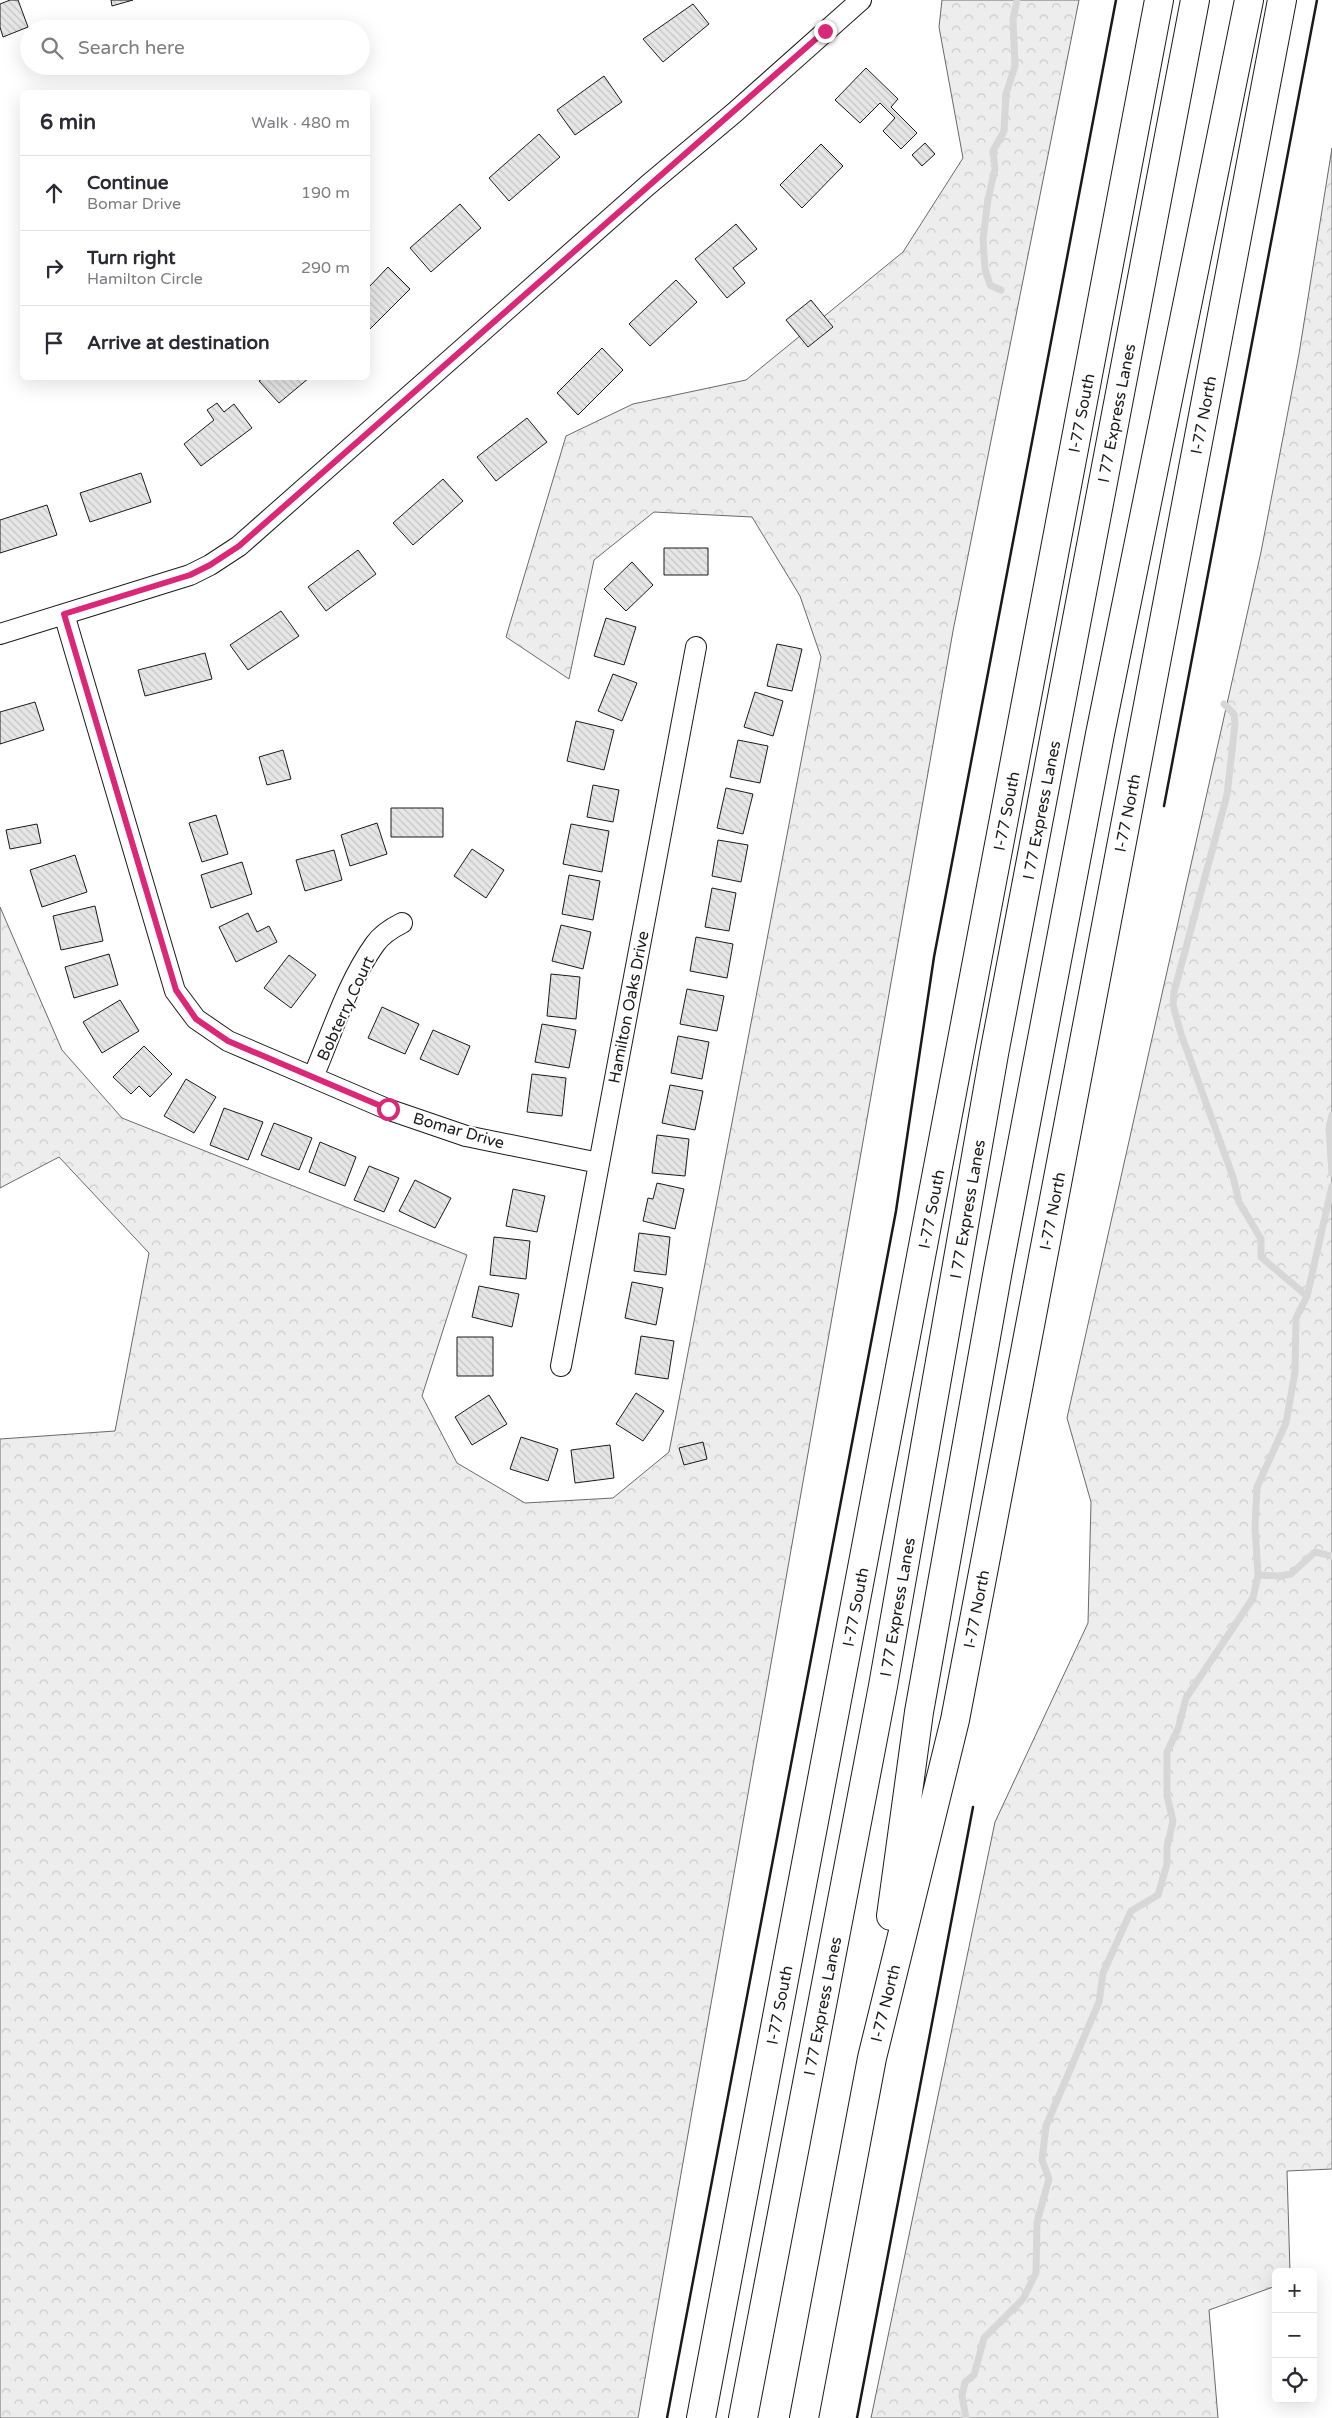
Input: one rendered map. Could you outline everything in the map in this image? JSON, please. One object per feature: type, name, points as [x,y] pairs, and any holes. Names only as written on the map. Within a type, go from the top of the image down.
[{"type":"highway","name":"I-77 South","points":[[701,2418],[1160,0]]},
{"type":"highway","name":"I 77 Express Lanes","points":[[743,2418],[883,1686],[994,1054],[1195,0]]},
{"type":"highway","points":[[872,2058],[919,1712],[999,1260],[1102,724],[1249,0]]},
{"type":"highway","name":"I-77 North","points":[[804,2418],[872,2058],[955,1720],[1282,0]]},
{"type":"street","points":[[0,634],[190,575],[210,565],[239,546],[861,0]]},
{"type":"street","name":"Bomar Drive","points":[[64,614],[176,990],[196,1019],[228,1041],[388,1109],[466,1136],[599,1164]]},
{"type":"street","name":"Hamilton Oaks Drive","points":[[561,1366],[696,647]]},
{"type":"street","name":"Bobterry Court","points":[[313,1077],[356,978],[376,943],[389,930],[402,923]]},
{"type":"green space","points":[[942,0],[1079,0],[953,631],[638,2418],[0,2418],[0,1439],[115,1431],[149,1253],[59,1157],[0,1188],[0,907],[62,1050],[122,1118],[467,1255],[422,1396],[457,1463],[525,1503],[613,1498],[669,1452],[821,657],[800,596],[752,517],[654,512],[594,560],[569,679],[506,637],[566,436],[633,404],[746,380],[903,252],[963,158],[939,27]]},
{"type":"green space","points":[[1332,148],[1332,2169],[1287,2171],[1290,2268],[1272,2268],[1272,2287],[1209,2310],[1218,2418],[871,2418],[995,1822],[1088,1623],[1091,1502],[1067,1418],[1261,552],[1299,354]]},
{"type":"building","points":[[10,0],[18,0],[25,20],[20,20],[20,30],[3,37],[0,27],[0,4]]},
{"type":"building","points":[[111,0],[133,0],[112,6]]},
{"type":"building","points":[[693,4],[709,24],[663,62],[643,39]]},
{"type":"building","points":[[866,68],[898,99],[891,107],[917,133],[901,149],[883,131],[895,118],[880,103],[860,123],[835,100]]},
{"type":"building","points":[[604,76],[622,102],[575,135],[557,110]]},
{"type":"building","points":[[539,134],[560,157],[509,201],[489,178]]},
{"type":"building","points":[[925,143],[935,154],[922,166],[912,155]]},
{"type":"building","points":[[821,144],[843,166],[802,208],[780,185]]},
{"type":"building","points":[[460,204],[481,228],[431,272],[410,248]]},
{"type":"building","points":[[736,224],[757,249],[733,268],[745,283],[727,298],[695,259]]},
{"type":"building","points":[[388,267],[410,289],[370,329],[370,286]]},
{"type":"building","points":[[676,280],[697,302],[650,346],[629,324]]},
{"type":"building","points":[[811,300],[833,327],[808,347],[786,320]]},
{"type":"building","points":[[602,348],[623,370],[578,415],[557,393]]},
{"type":"building","points":[[260,380],[307,380],[279,403],[259,381]]},
{"type":"building","points":[[217,403],[224,412],[234,404],[252,428],[201,466],[184,444],[214,420],[207,410]]},
{"type":"building","points":[[527,418],[547,442],[496,481],[477,457]]},
{"type":"building","points":[[141,473],[151,502],[90,522],[80,493]]},
{"type":"building","points":[[443,479],[463,501],[413,545],[393,523]]},
{"type":"building","points":[[47,505],[57,535],[0,553],[0,520]]},
{"type":"building","points":[[664,548],[708,548],[708,575],[664,575]]},
{"type":"building","points":[[358,550],[376,574],[326,611],[308,587]]},
{"type":"building","points":[[632,562],[653,585],[626,611],[604,589]]},
{"type":"building","points":[[281,611],[299,636],[248,670],[230,645]]},
{"type":"building","points":[[606,618],[636,627],[624,665],[594,656]]},
{"type":"building","points":[[777,644],[802,649],[792,691],[767,686]]},
{"type":"building","points":[[205,653],[212,679],[145,696],[138,670]]},
{"type":"building","points":[[613,674],[637,683],[622,721],[598,711]]},
{"type":"building","points":[[755,692],[783,701],[773,736],[744,727]]},
{"type":"building","points":[[35,702],[44,730],[0,744],[0,712]]},
{"type":"building","points":[[576,721],[614,730],[604,770],[567,761]]},
{"type":"building","points":[[738,740],[768,746],[760,783],[730,777]]},
{"type":"building","points":[[283,750],[291,779],[267,785],[259,757]]},
{"type":"building","points":[[593,785],[619,790],[613,822],[587,817]]},
{"type":"building","points":[[726,788],[753,794],[743,834],[717,828]]},
{"type":"building","points":[[391,808],[443,808],[443,837],[391,837]]},
{"type":"building","points":[[216,815],[228,854],[202,862],[189,823]]},
{"type":"building","points":[[377,823],[387,854],[350,866],[341,835]]},
{"type":"building","points":[[37,824],[41,843],[10,849],[6,830]]},
{"type":"building","points":[[571,824],[609,831],[602,872],[563,864]]},
{"type":"building","points":[[718,840],[748,845],[741,882],[712,876]]},
{"type":"building","points":[[472,849],[504,870],[486,898],[454,876]]},
{"type":"building","points":[[334,850],[342,880],[305,891],[296,860]]},
{"type":"building","points":[[75,855],[87,892],[42,907],[30,870]]},
{"type":"building","points":[[242,862],[252,894],[211,908],[201,875]]},
{"type":"building","points":[[569,875],[600,881],[593,920],[562,914]]},
{"type":"building","points":[[712,888],[736,893],[729,931],[705,927]]},
{"type":"building","points":[[95,906],[103,941],[61,950],[53,916]]},
{"type":"building","points":[[248,913],[257,932],[269,926],[277,942],[236,962],[219,927]]},
{"type":"building","points":[[561,925],[591,932],[583,969],[552,961]]},
{"type":"building","points":[[696,937],[733,944],[727,978],[690,971]]},
{"type":"building","points":[[109,954],[118,985],[74,998],[65,967]]},
{"type":"building","points":[[289,955],[316,975],[291,1008],[264,988]]},
{"type":"building","points":[[551,974],[580,977],[576,1019],[547,1016]]},
{"type":"building","points":[[687,989],[724,996],[717,1031],[680,1024]]},
{"type":"building","points":[[120,1000],[139,1031],[102,1053],[83,1022]]},
{"type":"building","points":[[382,1007],[419,1024],[405,1054],[368,1038]]},
{"type":"building","points":[[542,1024],[576,1030],[569,1068],[535,1062]]},
{"type":"building","points":[[433,1030],[470,1046],[458,1075],[420,1059]]},
{"type":"building","points":[[678,1036],[709,1042],[702,1079],[671,1073]]},
{"type":"building","points":[[144,1046],[172,1074],[150,1097],[139,1086],[131,1094],[113,1077]]},
{"type":"building","points":[[532,1074],[566,1078],[562,1116],[527,1112]]},
{"type":"building","points":[[186,1079],[216,1097],[194,1133],[164,1116]]},
{"type":"building","points":[[670,1085],[703,1091],[695,1130],[662,1123]]},
{"type":"building","points":[[224,1108],[263,1122],[248,1160],[210,1145]]},
{"type":"building","points":[[274,1123],[312,1138],[299,1170],[261,1155]]},
{"type":"building","points":[[657,1135],[689,1139],[685,1176],[652,1173]]},
{"type":"building","points":[[320,1142],[356,1157],[345,1186],[309,1172]]},
{"type":"building","points":[[369,1166],[399,1178],[384,1212],[354,1200]]},
{"type":"building","points":[[415,1180],[451,1198],[435,1228],[399,1211]]},
{"type":"building","points":[[657,1183],[684,1189],[675,1229],[643,1221],[648,1198],[653,1199]]},
{"type":"building","points":[[513,1189],[545,1196],[537,1232],[506,1226]]},
{"type":"building","points":[[639,1233],[670,1237],[666,1275],[634,1271]]},
{"type":"building","points":[[494,1237],[530,1241],[526,1279],[490,1275]]},
{"type":"building","points":[[632,1282],[663,1288],[656,1325],[625,1318]]},
{"type":"building","points":[[479,1286],[519,1294],[512,1327],[472,1317]]},
{"type":"building","points":[[641,1336],[674,1341],[668,1379],[635,1374]]},
{"type":"building","points":[[457,1337],[493,1337],[493,1376],[457,1376]]},
{"type":"building","points":[[636,1393],[664,1411],[643,1441],[616,1424]]},
{"type":"building","points":[[489,1395],[507,1424],[472,1445],[455,1417]]},
{"type":"building","points":[[521,1437],[558,1449],[548,1481],[510,1469]]},
{"type":"building","points":[[703,1442],[707,1459],[684,1465],[679,1448]]},
{"type":"building","points":[[610,1445],[614,1478],[575,1483],[571,1450]]},
{"type":"waterway","points":[[1001,290],[990,285],[985,269],[983,239],[988,199],[995,169],[993,151],[1004,131],[1006,94],[1015,66],[1013,19],[1017,0]]},
{"type":"waterway","points":[[1224,704],[1234,714],[1235,724],[1227,795],[1174,992],[1173,1005],[1181,1034],[1233,1177],[1239,1202],[1261,1239],[1261,1257],[1307,1296]]},
{"type":"waterway","points":[[1332,1115],[1329,1128],[1332,1173]]},
{"type":"waterway","points":[[966,2418],[962,2396],[965,2382],[974,2375],[984,2338],[1023,2299],[1036,2273],[1037,2222],[1049,2179],[1042,2160],[1046,2126],[1099,2002],[1103,1973],[1131,1911],[1158,1895],[1167,1864],[1167,1847],[1173,1821],[1167,1796],[1167,1752],[1178,1729],[1186,1698],[1253,1598],[1258,1575],[1255,1527],[1257,1487],[1286,1423],[1295,1372],[1296,1318],[1307,1296],[1332,1186]]},
{"type":"waterway","points":[[1258,1575],[1279,1576],[1291,1574],[1315,1552],[1332,1556]]},
{"type":"wall","points":[[667,2418],[896,1211],[934,957],[1116,0]]},
{"type":"wall","points":[[1164,806],[1317,0]]},
{"type":"wall","points":[[857,2418],[973,1807]]},
{"type":"route","points":[[388,1109],[228,1041],[196,1019],[176,990],[160,944],[64,614],[190,575],[210,565],[239,546],[648,185],[734,113],[825,31]]}]
